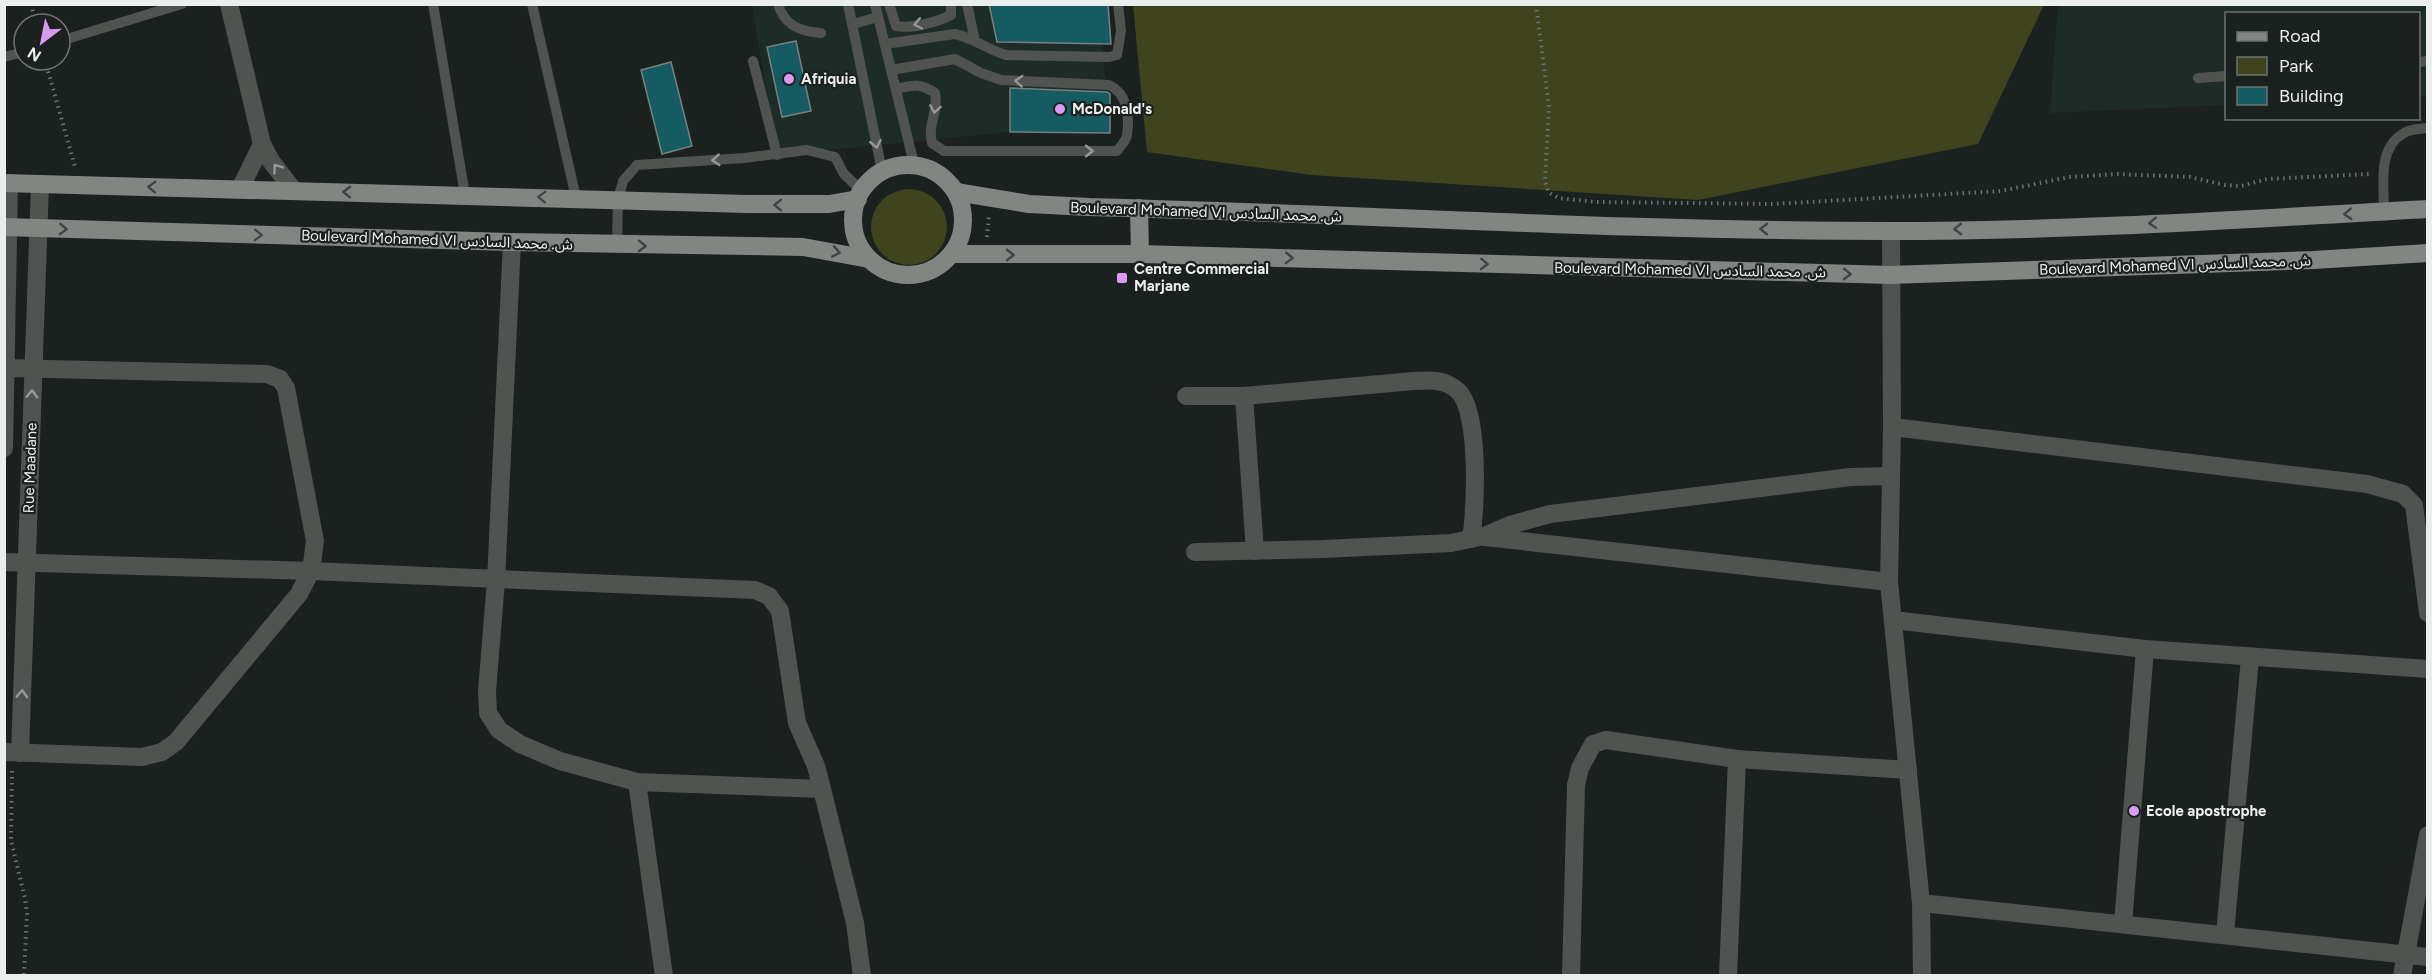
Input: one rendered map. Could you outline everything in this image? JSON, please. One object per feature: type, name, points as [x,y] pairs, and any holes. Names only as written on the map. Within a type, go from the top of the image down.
[{"type":"main road","points":[[914,164],[939,173],[957,192],[963,213],[962,235],[952,254],[938,266],[921,273],[902,274],[884,269],[869,258],[859,244],[853,226],[854,208],[859,195],[882,171],[897,165],[914,164]]},
{"type":"main road","points":[[7,183],[801,205],[859,195]]},
{"type":"main road","name":"Boulevard Mohamed VI ش. محمد السادس","points":[[957,192],[1029,204],[1632,228],[1891,231],[2086,226],[2427,209]]},
{"type":"main road","points":[[1139,208],[1140,254]]},
{"type":"main road","name":"Boulevard Mohamed VI ش. محمد السادس","points":[[7,227],[617,245],[803,247],[869,258]]},
{"type":"main road","name":"Boulevard Mohamed VI ش. محمد السادس","points":[[952,254],[1140,254],[1890,275],[2313,260],[2427,253]]},
{"type":"street","points":[[229,4],[262,144],[271,161],[294,191]]},
{"type":"street","points":[[240,189],[262,144]]},
{"type":"street","name":"Rue Maadane","points":[[4,448],[7,183]]},
{"type":"street","name":"Rue Maadane","points":[[12,752],[27,563],[40,184]]},
{"type":"street","points":[[1891,231],[1892,427],[1889,582],[1921,903],[1922,975]]},
{"type":"street","points":[[512,242],[496,581],[487,691],[488,713],[499,730],[520,744],[560,761],[637,782],[822,789]]},
{"type":"street","points":[[5,368],[267,374],[279,379],[286,388],[315,542],[311,571],[299,594],[197,719],[176,742],[162,752],[142,757],[12,752]]},
{"type":"street","points":[[1186,396],[1244,396],[1431,380],[1446,383],[1459,392],[1470,417],[1477,538]]},
{"type":"street","points":[[1244,396],[1255,550]]},
{"type":"street","points":[[1892,427],[2367,484],[2403,494],[2414,505],[2427,613]]},
{"type":"street","points":[[1195,552],[1451,543],[1477,538],[1510,525],[1550,514],[1851,477],[1891,476]]},
{"type":"street","points":[[1477,538],[1889,582]]},
{"type":"street","points":[[4,562],[311,571],[496,581],[755,590],[769,596],[780,611],[785,630],[792,702],[797,723],[816,766],[822,789],[855,923],[862,975]]},
{"type":"street","points":[[1893,620],[2145,649],[2427,669]]},
{"type":"street","points":[[2123,924],[2145,649]]},
{"type":"street","points":[[2225,934],[2250,658]]},
{"type":"street","points":[[1571,975],[1576,785],[1580,768],[1593,744],[1606,740],[1737,759],[1908,770]]},
{"type":"street","points":[[1728,975],[1737,759]]},
{"type":"street","points":[[637,782],[664,975]]},
{"type":"street","points":[[2402,975],[2427,835]]},
{"type":"street","points":[[1921,903],[2427,957]]},
{"type":"lane","points":[[72,37],[182,4]]},
{"type":"lane","points":[[433,4],[465,195]]},
{"type":"lane","points":[[532,4],[576,198]]},
{"type":"lane","points":[[778,4],[782,17],[789,24],[805,32],[821,33]]},
{"type":"lane","points":[[848,4],[882,171]]},
{"type":"lane","points":[[875,4],[914,164]]},
{"type":"lane","points":[[889,4],[896,26],[903,27],[945,18],[951,15],[951,4]]},
{"type":"lane","points":[[967,4],[975,40]]},
{"type":"lane","points":[[885,44],[944,34],[965,36],[986,48],[1006,55],[1109,57],[1117,55],[1120,47],[1118,4]]},
{"type":"lane","points":[[853,24],[878,17]]},
{"type":"lane","points":[[891,70],[955,59],[981,73],[1001,80],[1109,84],[1126,99],[1127,137],[1117,151],[944,151],[932,143],[929,132],[938,105],[935,93],[925,86],[913,84],[896,89]]},
{"type":"lane","points":[[753,61],[777,155]]},
{"type":"lane","points":[[2198,78],[2225,76]]},
{"type":"lane","points":[[2384,212],[2385,157],[2394,142],[2404,132],[2427,128]]},
{"type":"lane","points":[[617,245],[618,199],[623,181],[637,165],[777,155],[807,150],[835,157],[843,174],[859,195]]},
{"type":"path","points":[[1536,4],[1549,107],[1545,183],[1549,193],[1559,198],[1596,202],[1773,204],[2001,191],[2068,177],[2118,174],[2190,177],[2241,186],[2267,179],[2384,173]]},
{"type":"path","points":[[48,72],[80,185]]},
{"type":"path","points":[[985,255],[990,199]]},
{"type":"path","points":[[12,752],[11,840],[27,914],[24,975]]},
{"type":"shaded area","points":[[752,5],[1099,5],[1110,133],[1010,132],[777,155]]},
{"type":"shaded area","points":[[2058,5],[2427,5],[2427,97],[2420,97],[2420,12],[2225,12],[2225,105],[2050,113]]},
{"type":"green space","points":[[1133,4],[2044,5],[1978,144],[1698,200],[1312,175],[1147,152]]},
{"type":"green space","points":[[909,189],[923,192],[936,200],[944,213],[947,227],[944,241],[936,254],[923,262],[909,265],[895,262],[882,254],[874,241],[871,227],[874,213],[882,200],[895,192]]},
{"type":"building","points":[[989,4],[1108,4],[1111,44],[997,42]]},
{"type":"building","name":"Afriquia","points":[[796,41],[811,111],[782,117],[767,47]]},
{"type":"building","points":[[671,62],[692,146],[662,154],[641,70]]},
{"type":"building","name":"McDonald's","points":[[1010,88],[1107,92],[1110,94],[1110,133],[1010,132]]},
{"type":"place","name":"Afriquia","points":[[789,79]]},
{"type":"place","name":"McDonald's","points":[[1060,109]]},
{"type":"place","name":"Centre Commercial Marjane","points":[[1122,278]]},
{"type":"place","name":"Ecole apostrophe","points":[[2134,811]]}]
